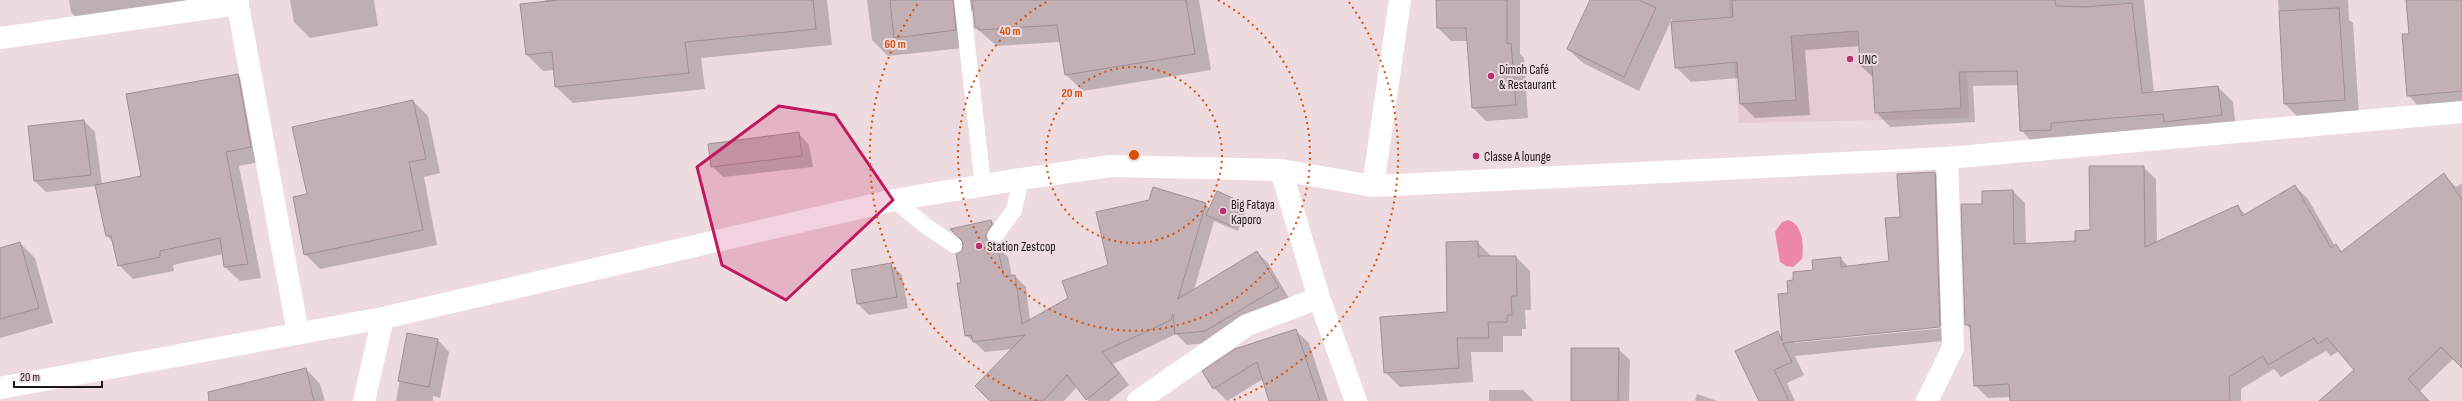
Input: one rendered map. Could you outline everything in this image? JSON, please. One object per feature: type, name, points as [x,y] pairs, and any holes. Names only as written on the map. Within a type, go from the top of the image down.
[{"type":"street","points":[[1373,186],[1400,0]]},
{"type":"street","points":[[0,38],[238,2],[298,334]]},
{"type":"street","points":[[0,388],[383,318],[894,200],[1111,166],[1281,170],[1373,186],[1946,158],[2462,112]]},
{"type":"street","points":[[1927,401],[1953,348],[1946,158]]},
{"type":"street","points":[[1281,170],[1319,298],[1356,401]]},
{"type":"street","points":[[1138,401],[1247,325],[1319,298]]},
{"type":"street","points":[[364,401],[383,318]]},
{"type":"lane","points":[[962,0],[983,185]]},
{"type":"lane","points":[[995,236],[1014,210],[1022,179]]},
{"type":"lane","points":[[894,200],[926,226],[954,245]]},
{"type":"highlighted area","points":[[779,106],[835,115],[893,200],[786,300],[722,265],[697,167]]},
{"type":"shaded area","name":"UNC","points":[[1729,0],[1964,0],[1969,118],[1739,123]]},
{"type":"shaded area","points":[[1788,220],[1793,222],[1800,231],[1803,248],[1802,259],[1793,267],[1786,266],[1780,262],[1775,232],[1782,222]]},
{"type":"building","points":[[558,0],[813,0],[816,29],[685,42],[689,73],[555,87],[552,52],[526,55],[520,4]]},
{"type":"building","points":[[890,0],[953,0],[956,30],[894,38]]},
{"type":"building","points":[[972,0],[1186,0],[1195,54],[1065,75],[1057,25],[979,30],[979,28],[975,28]]},
{"type":"building","points":[[1436,0],[1507,0],[1507,44],[1511,43],[1516,105],[1472,108],[1466,28],[1437,28]]},
{"type":"building","points":[[1590,0],[1639,0],[1656,8],[1624,77],[1567,49]]},
{"type":"building","points":[[1732,0],[2055,0],[2056,6],[2086,7],[2132,3],[2142,93],[2218,86],[2222,115],[2164,122],[2163,114],[2051,123],[2051,130],[2020,131],[2017,71],[1959,72],[1961,108],[1875,113],[1872,66],[1860,66],[1858,31],[1791,36],[1796,100],[1740,104],[1737,62],[1675,68],[1671,22],[1733,17]]},
{"type":"building","points":[[2406,0],[2462,0],[2462,91],[2407,96],[2402,34],[2409,34]]},
{"type":"building","points":[[2339,8],[2345,100],[2284,104],[2279,11]]},
{"type":"building","points":[[238,74],[251,147],[226,152],[248,264],[224,267],[220,238],[160,251],[160,257],[118,266],[111,236],[106,236],[95,185],[141,176],[126,94]]},
{"type":"building","points":[[413,100],[426,159],[409,162],[423,230],[304,255],[293,197],[307,194],[292,127]]},
{"type":"building","points":[[84,120],[91,175],[34,181],[28,126]]},
{"type":"building","points":[[799,132],[802,156],[711,167],[708,144]]},
{"type":"building","points":[[2089,166],[2144,166],[2145,247],[2238,205],[2242,216],[2295,185],[2331,248],[2336,244],[2341,252],[2444,173],[2462,200],[2462,368],[2441,347],[2408,379],[2429,401],[2319,401],[2354,370],[2327,338],[2318,344],[2314,338],[2268,365],[2263,356],[2229,377],[2230,401],[2010,401],[2009,384],[1974,386],[1970,325],[1965,325],[1961,204],[1982,204],[1982,191],[2013,190],[2014,244],[2075,241],[2075,231],[2090,230]]},
{"type":"building","points":[[1935,172],[1940,327],[1783,343],[1792,362],[1774,370],[1789,401],[1759,401],[1735,351],[1778,331],[1782,341],[1778,294],[1788,293],[1787,281],[1793,280],[1793,272],[1813,270],[1812,260],[1841,257],[1841,267],[1889,261],[1885,218],[1900,217],[1897,174]]},
{"type":"building","points":[[1153,187],[1206,203],[1178,299],[1257,251],[1279,287],[1205,331],[1175,334],[1173,314],[1171,320],[1102,352],[1119,373],[1086,400],[1067,375],[1043,401],[990,401],[975,386],[1025,335],[973,342],[971,335],[965,336],[957,283],[961,283],[956,254],[962,251],[963,245],[962,241],[950,229],[991,220],[992,224],[986,235],[986,239],[990,244],[997,245],[1004,277],[1015,275],[1022,324],[1068,298],[1062,281],[1108,265],[1096,212],[1149,200]]},
{"type":"building","points":[[1217,191],[1242,202],[1232,226],[1206,215]]},
{"type":"building","points":[[1478,241],[1478,256],[1516,256],[1517,296],[1511,296],[1512,315],[1507,315],[1507,322],[1488,322],[1489,338],[1457,338],[1459,368],[1384,373],[1380,317],[1447,312],[1446,242]]},
{"type":"building","points":[[20,242],[39,308],[0,319],[0,248]]},
{"type":"building","points":[[891,263],[897,297],[857,304],[851,270]]},
{"type":"building","points":[[1296,329],[1320,401],[1269,401],[1257,362],[1213,389],[1202,371],[1235,349]]},
{"type":"building","points":[[407,333],[438,339],[429,387],[398,381]]},
{"type":"building","points":[[1571,348],[1619,348],[1618,401],[1571,401]]},
{"type":"building","points":[[306,368],[314,401],[209,401],[208,392]]},
{"type":"place","name":"UNC","points":[[1850,59]]},
{"type":"place","name":"Dimoh Café & Restaurant","points":[[1491,76]]},
{"type":"place","name":"Classe A lounge","points":[[1476,156]]},
{"type":"place","name":"Big Fataya Kaporo","points":[[1223,211]]},
{"type":"place","name":"Station Zestcop","points":[[979,246]]}]
